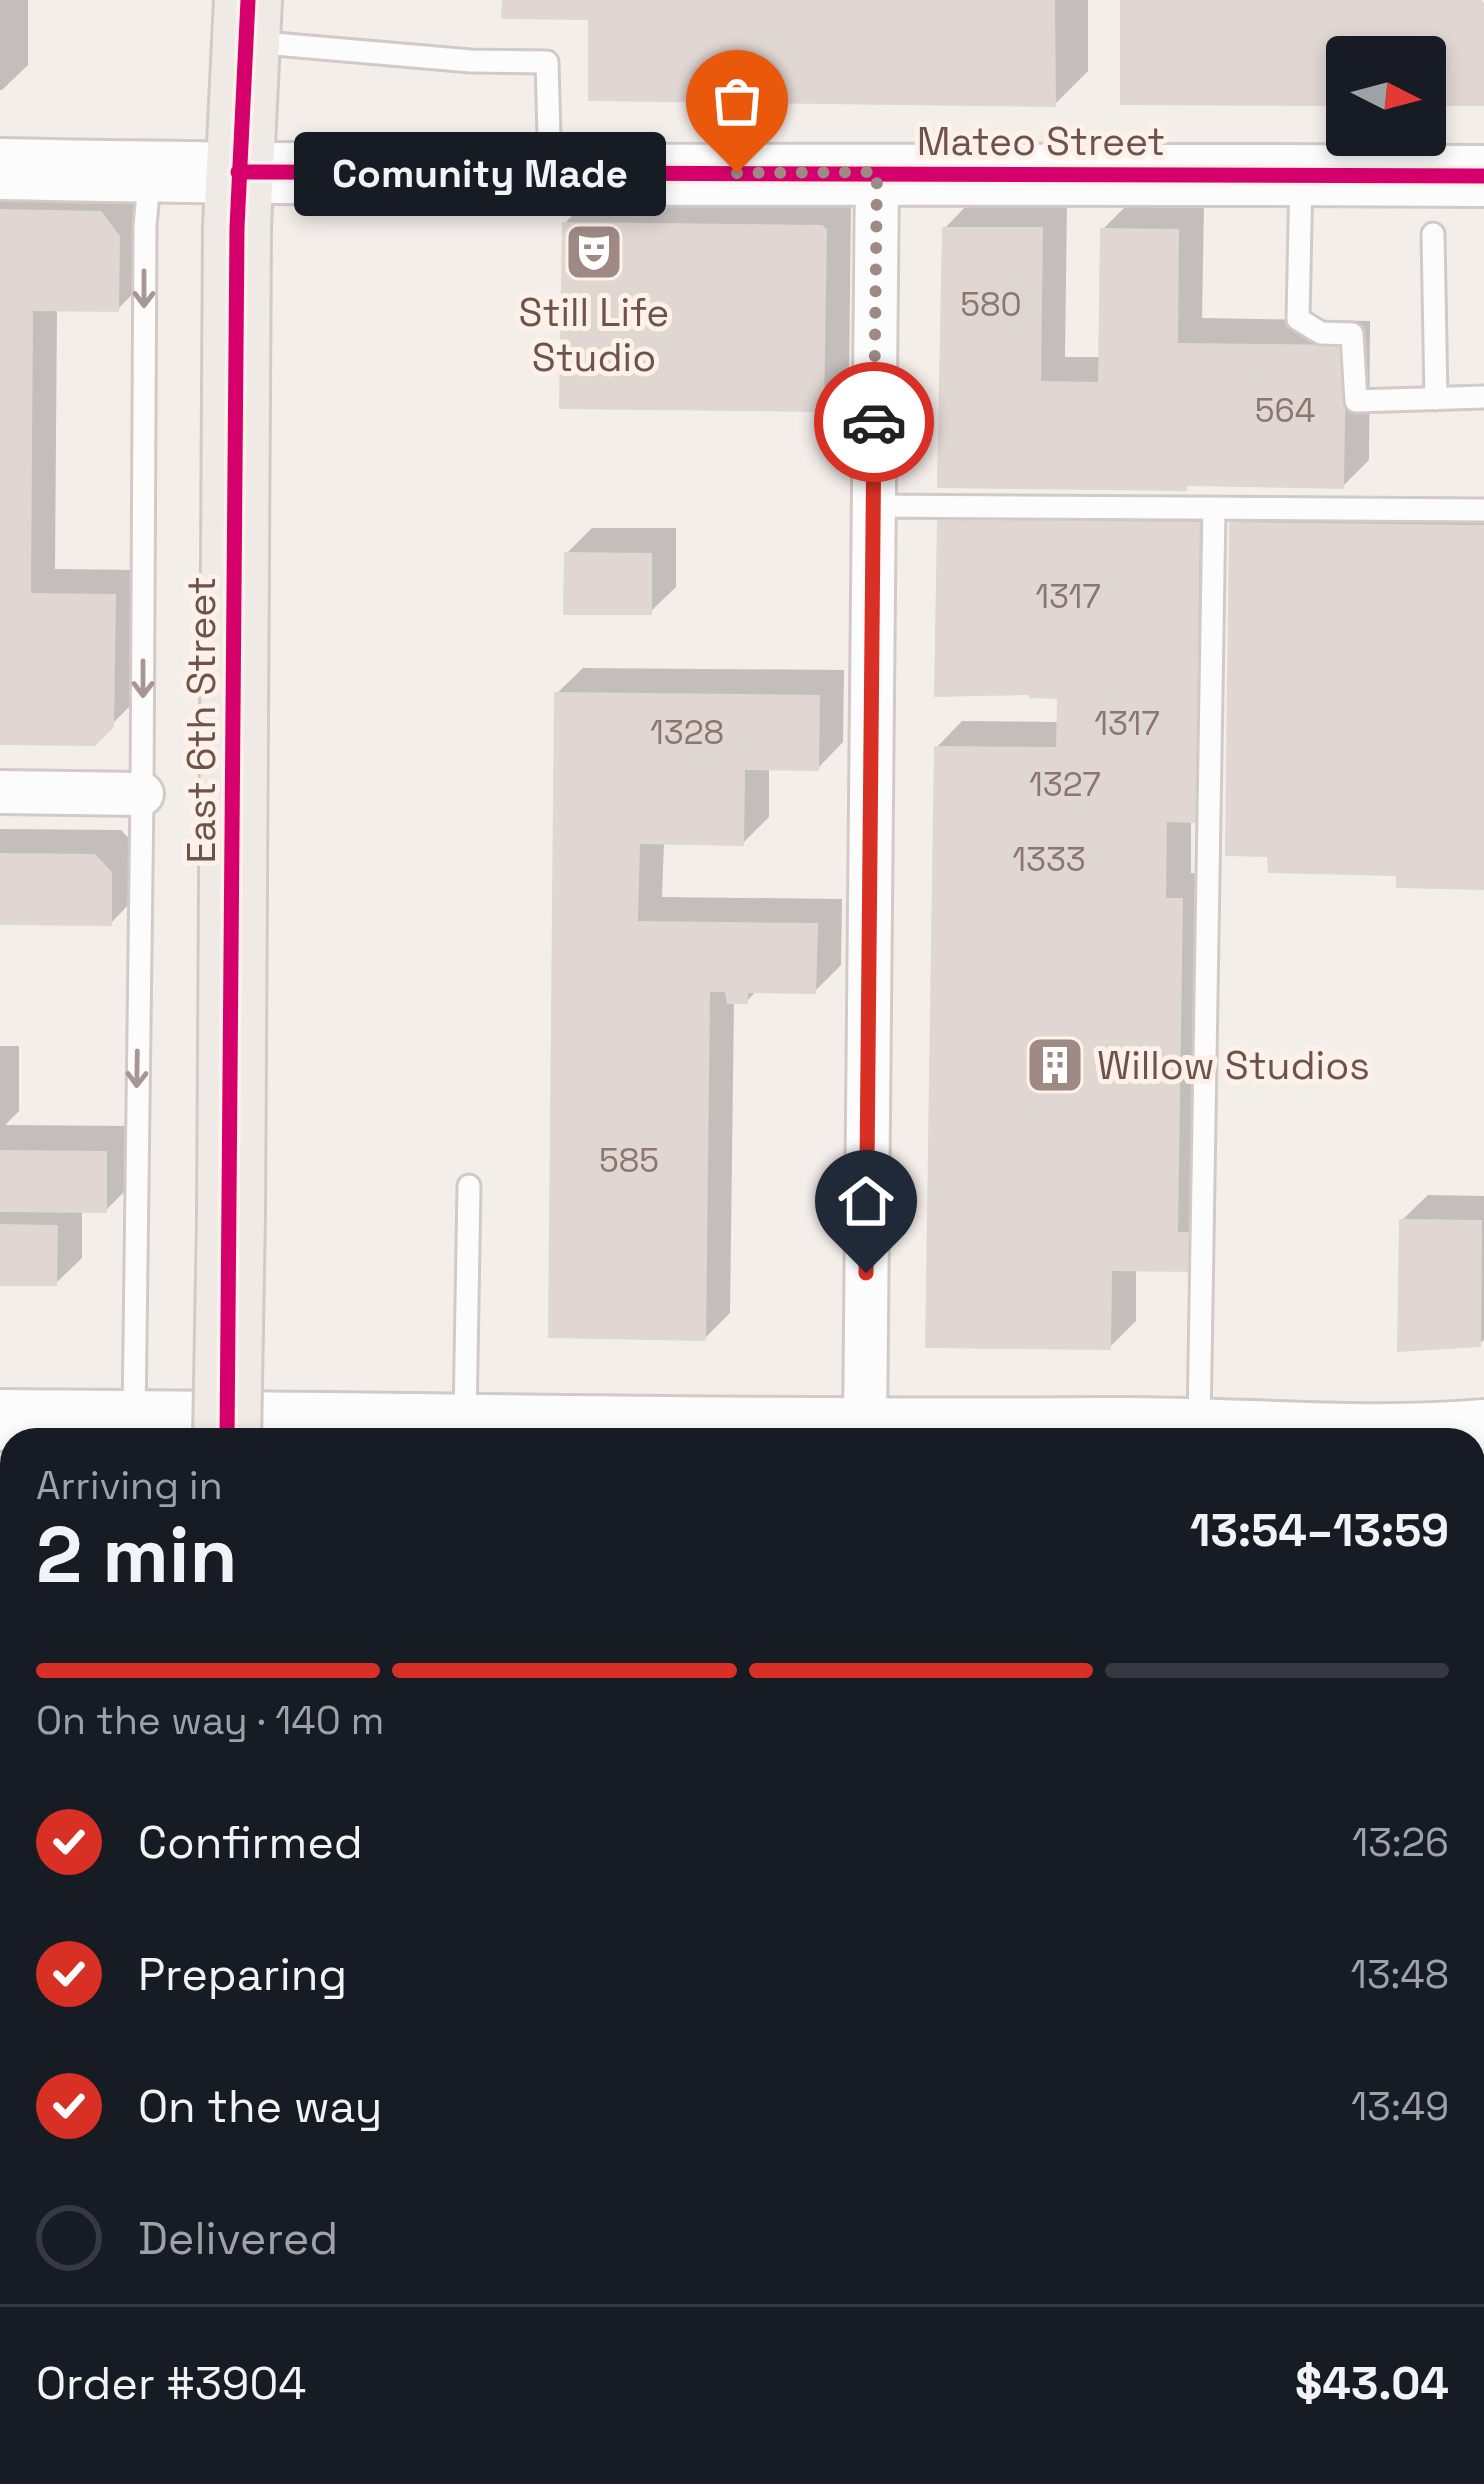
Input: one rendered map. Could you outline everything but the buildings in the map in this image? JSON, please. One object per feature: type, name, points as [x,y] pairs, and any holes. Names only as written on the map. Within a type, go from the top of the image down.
[{"type":"main road","name":"East 6th Street","points":[[210,1428],[231,1216],[238,172],[247,21]]},
{"type":"street","name":"Mateo Street","points":[[0,169],[1484,176]]},
{"type":"street","points":[[865,1428],[877,172]]},
{"type":"street","points":[[0,792],[142,794]]},
{"type":"street","points":[[15,1427],[134,1422],[172,1428]]},
{"type":"street","points":[[1088,1428],[1228,1428]]},
{"type":"lane","points":[[247,21],[471,62],[548,62],[550,173]]},
{"type":"lane","points":[[134,1422],[145,225],[150,172]]},
{"type":"lane","points":[[1301,175],[1298,319],[1321,332],[1352,334],[1356,401],[1484,397]]},
{"type":"lane","points":[[1433,234],[1436,399]]},
{"type":"lane","points":[[873,506],[1484,510]]},
{"type":"lane","points":[[1199,1427],[1214,508]]},
{"type":"lane","points":[[464,1428],[469,1186]]},
{"type":"cycle path","points":[[227,1428],[237,227],[248,0]]},
{"type":"cycle path","points":[[238,172],[1484,176]]},
{"type":"way so far","points":[[737,173],[877,172],[874,422]]},
{"type":"place","name":"Comunity Made","points":[[737,173]]},
{"type":"place","name":"Still Life Studio","points":[[594,252]]},
{"type":"place","name":"Willow Studios","points":[[1055,1065]]},
{"type":"route","points":[[866,1273],[874,422]]}]
